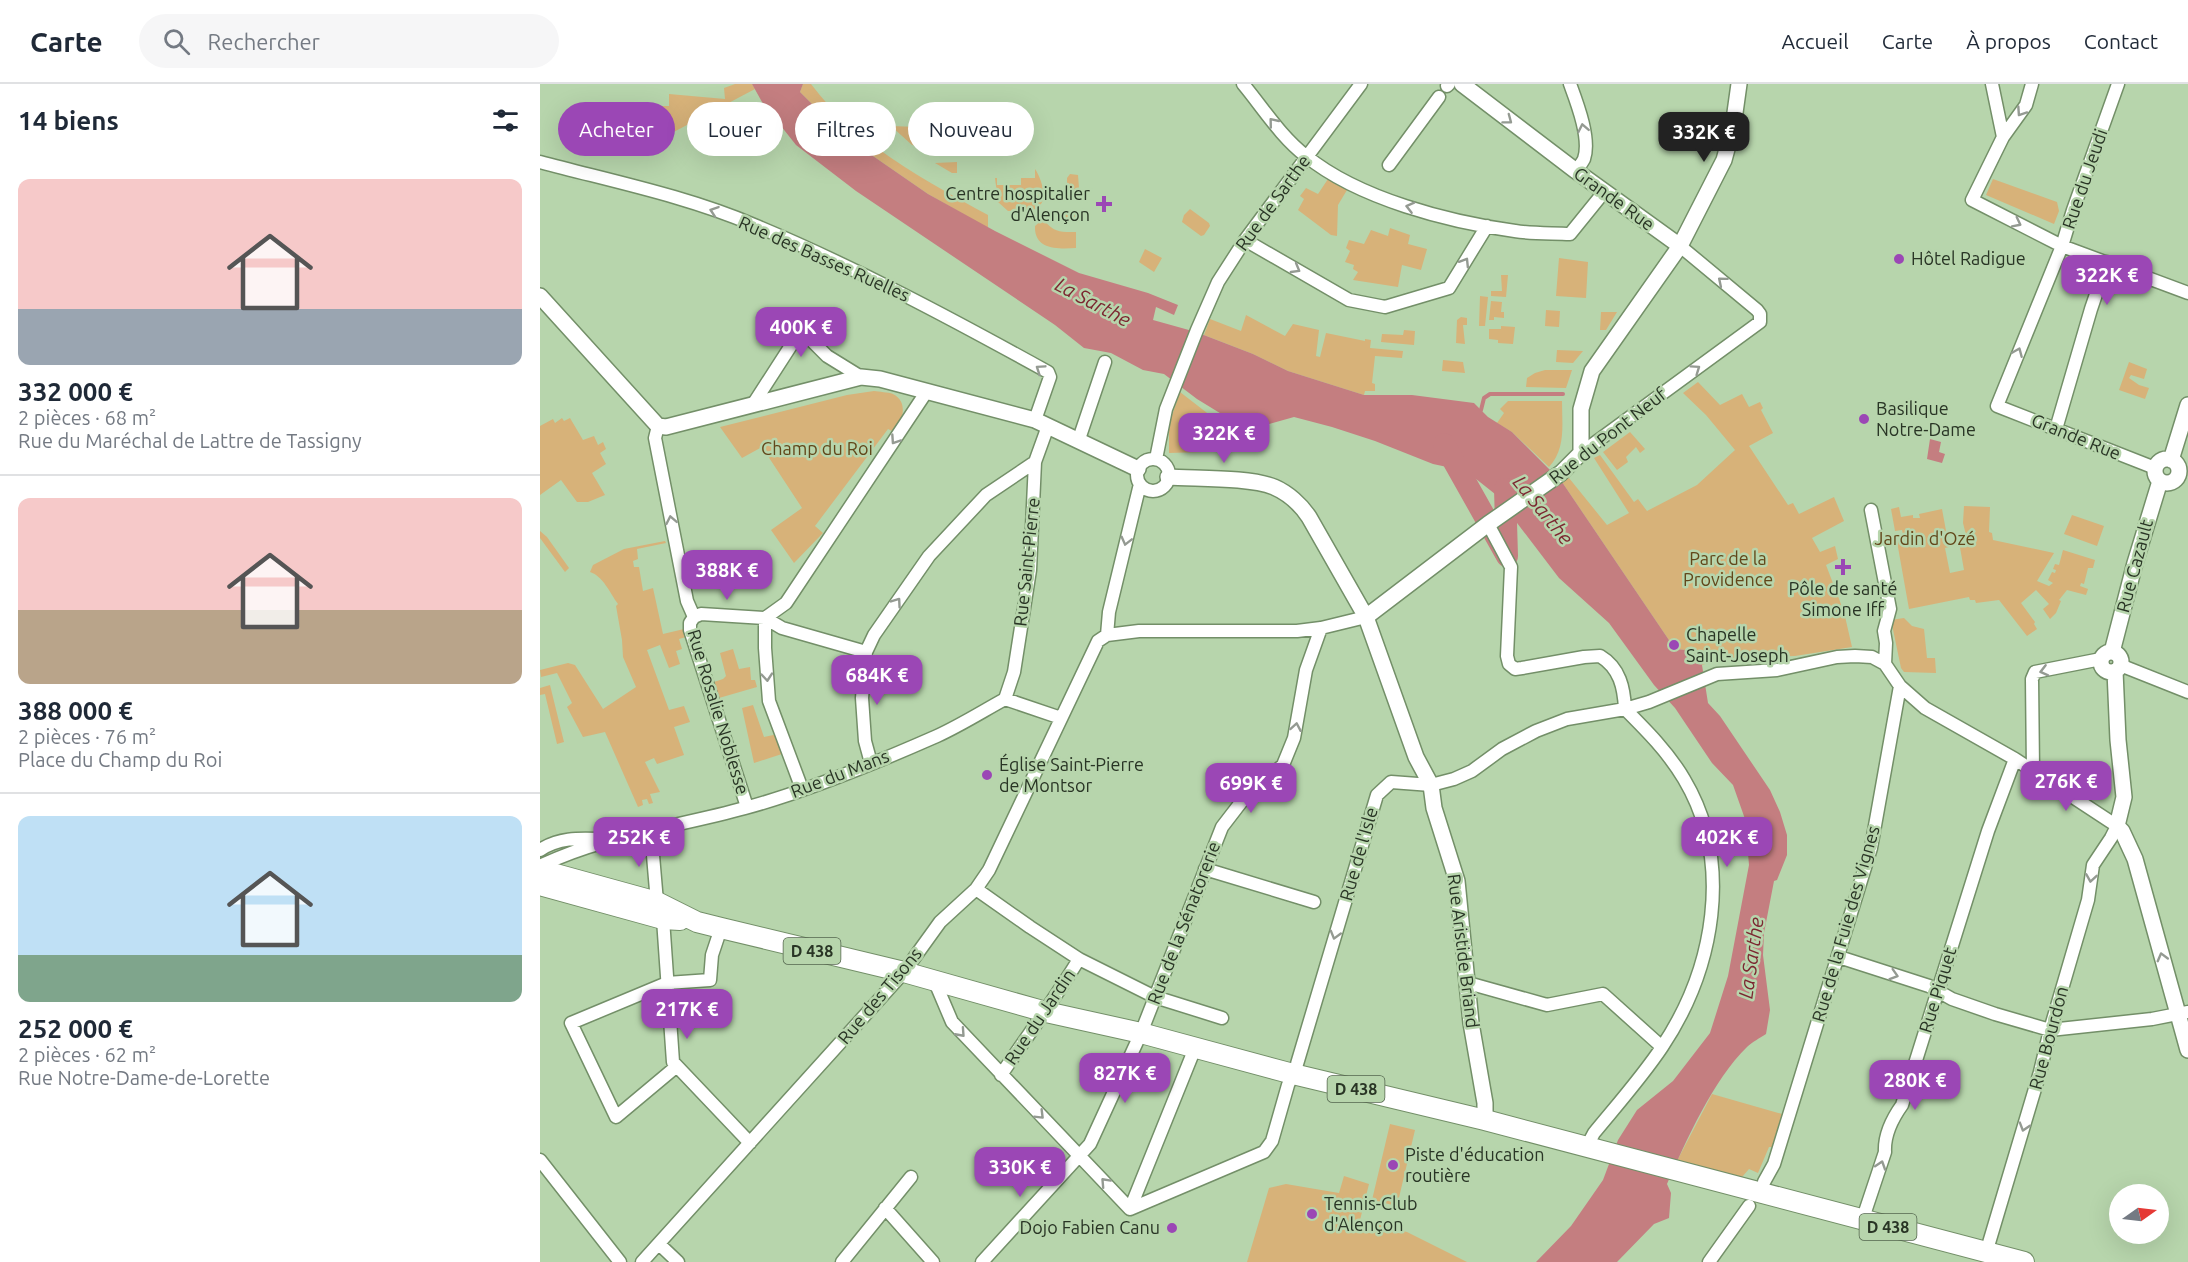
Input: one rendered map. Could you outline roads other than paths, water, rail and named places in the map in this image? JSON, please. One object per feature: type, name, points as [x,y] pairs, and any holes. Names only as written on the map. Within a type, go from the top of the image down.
[{"type":"main road","name":"D 438","points":[[540,868],[697,922],[904,972],[1046,1012],[1141,1033],[1293,1074],[1587,1146],[1676,1172],[2024,1262]]},
{"type":"main road","points":[[540,868],[540,884]]},
{"type":"main road","name":"D 438","points":[[540,884],[660,910]]},
{"type":"street","points":[[1243,84],[1281,131],[1306,157],[1352,185],[1398,205],[1517,232],[1570,234],[1604,192]]},
{"type":"street","name":"Rue de Sarthe","points":[[1156,459],[1172,391],[1218,282],[1245,240],[1361,84]]},
{"type":"street","points":[[1570,84],[1579,111],[1585,141],[1584,159],[1576,171]]},
{"type":"street","points":[[1581,453],[1581,409],[1594,367],[1680,246],[1724,160],[1733,127],[1739,84]]},
{"type":"street","points":[[1992,84],[2003,137]]},
{"type":"street","points":[[2032,84],[2026,105],[2003,137],[1972,200],[2062,246],[2188,293]]},
{"type":"street","name":"Rue du Jeudi","points":[[1997,406],[2062,246],[2118,84]]},
{"type":"street","points":[[1389,165],[1449,88]]},
{"type":"street","name":"Grande Rue","points":[[1449,88],[1576,171],[1680,246],[1756,310],[1761,318]]},
{"type":"street","name":"Rue des Basses Ruelles","points":[[540,162],[690,202],[753,224],[902,293],[1047,372],[1050,377],[1042,423]]},
{"type":"street","points":[[1245,240],[1350,300],[1384,307],[1449,288],[1487,226]]},
{"type":"street","points":[[2056,429],[2107,262]]},
{"type":"street","points":[[540,296],[658,426],[666,427],[861,377],[880,379],[1042,423],[1138,469]]},
{"type":"street","name":"Rue du Pont Neuf","points":[[1366,617],[1488,524],[1561,473],[1581,453],[1757,326],[1761,318]]},
{"type":"street","points":[[753,406],[801,330],[827,356],[861,377]]},
{"type":"street","points":[[1079,439],[1105,362]]},
{"type":"street","points":[[765,618],[786,603],[927,391]]},
{"type":"street","points":[[2171,460],[2188,405]]},
{"type":"street","name":"Grande Rue","points":[[1997,406],[2056,429],[2157,474]]},
{"type":"street","name":"Rue Saint-Pierre","points":[[1005,699],[1014,672],[1030,570],[1035,462],[1042,423]]},
{"type":"street","name":"Rue Rosalie Noblesse","points":[[658,426],[655,438],[687,601],[694,617],[690,623],[690,630],[747,807]]},
{"type":"street","points":[[1156,459],[1165,465],[1168,477],[1165,485],[1158,490],[1148,490],[1140,484],[1137,478],[1138,469],[1145,461],[1156,459]]},
{"type":"street","points":[[2163,459],[2171,460],[2178,468],[2182,481],[2170,483],[2157,474],[2163,459]]},
{"type":"street","points":[[871,763],[865,741],[862,698],[866,652],[874,635],[929,556],[986,495],[1035,462]]},
{"type":"street","name":"Rue Cazault","points":[[2116,826],[2124,797],[2112,662],[2157,474]]},
{"type":"street","points":[[1168,477],[1256,483],[1274,487],[1304,510],[1366,617],[1416,757],[1431,785],[1472,771],[1502,749],[1536,731],[1567,719],[1625,710],[1717,674],[1778,670],[1838,657],[1872,657],[1885,664],[1900,686],[1925,708],[2033,770],[2122,831],[2135,859],[2183,1013],[2188,1050]]},
{"type":"street","points":[[1140,484],[1109,612],[1107,635],[1138,631],[1280,632],[1321,628],[1366,617]]},
{"type":"street","points":[[1871,510],[1890,609],[1884,631],[1885,664]]},
{"type":"street","points":[[1488,524],[1511,567],[1507,656],[1511,667],[1522,668],[1600,656],[1612,665],[1624,689],[1625,710],[1653,737],[1684,779],[1699,809],[1707,833],[1713,880],[1712,920],[1701,967],[1686,1004],[1662,1047],[1594,1133],[1587,1146]]},
{"type":"street","points":[[694,617],[701,614],[765,618],[782,628],[866,652]]},
{"type":"street","points":[[765,618],[769,700],[802,789]]},
{"type":"street","name":"Rue de la Sénatorerie","points":[[982,1262],[1090,1144],[1141,1033],[1222,827],[1242,801],[1283,765],[1294,738],[1306,670],[1321,628]]},
{"type":"street","name":"Rue des Tisons","points":[[642,1262],[904,972],[940,921],[976,889],[989,870],[1092,651],[1098,641],[1107,635]]},
{"type":"street","points":[[2033,770],[2032,679],[2035,672],[2112,662],[2188,692]]},
{"type":"street","name":"Rue de la Fuie des Vignes","points":[[1764,1182],[1774,1164],[1871,849],[1900,686]]},
{"type":"street","points":[[1005,699],[1061,718]]},
{"type":"street","name":"Rue du Mans","points":[[540,868],[566,853],[609,839],[747,807],[802,789],[939,735],[1005,699]]},
{"type":"street","name":"Rue Piquet","points":[[1862,1221],[1885,1152],[1885,1142],[1893,1118],[1902,1104],[1988,831],[2015,759]]},
{"type":"street","name":"Rue de l'Isle","points":[[1130,1209],[1264,1152],[1272,1141],[1377,795],[1391,782],[1431,785]]},
{"type":"street","name":"Rue Aristide Briand","points":[[1431,785],[1434,808],[1457,880],[1471,1023],[1485,1103],[1485,1120]]},
{"type":"street","name":"Rue Bourdon","points":[[1986,1253],[2088,900],[2093,865],[2116,826]]},
{"type":"street","points":[[651,831],[674,1062],[750,1143]]},
{"type":"street","name":"Rue du Mans","points":[[540,850],[557,842],[575,838],[609,839]]},
{"type":"street","points":[[1205,869],[1314,902]]},
{"type":"street","points":[[976,889],[1079,959],[1155,997],[1222,1018]]},
{"type":"street","points":[[677,1066],[616,1117],[571,1023],[667,983],[710,980],[711,955],[721,928]]},
{"type":"street","points":[[1839,957],[1929,986],[1952,999],[1995,1014],[2050,1030],[2183,1013]]},
{"type":"street","name":"Rue du Jardin","points":[[1001,1075],[1046,1012],[1079,959]]},
{"type":"street","points":[[935,982],[952,1022],[1130,1209],[1195,1048]]},
{"type":"street","points":[[1468,983],[1547,1005],[1603,994],[1662,1047]]},
{"type":"street","points":[[540,1160],[620,1262]]},
{"type":"street","points":[[842,1262],[911,1177]]},
{"type":"street","points":[[1709,1262],[1749,1206]]},
{"type":"street","points":[[885,1208],[933,1262]]},
{"type":"street","points":[[659,1244],[678,1262]]},
{"type":"water","points":[[752,84],[803,84],[800,92],[810,102],[795,102],[795,144],[783,129],[783,102],[762,102]]},
{"type":"water","points":[[810,156],[873,156],[928,194],[1079,273],[1148,293],[1178,305],[1174,315],[1156,307],[1153,320],[1196,332],[1253,354],[1288,371],[1364,395],[1412,395],[1474,403],[1488,417],[1512,432],[1562,482],[1675,649],[1697,651],[1702,665],[1708,703],[1720,716],[1770,790],[1787,835],[1787,855],[1777,880],[1774,881],[1764,933],[1763,955],[1770,1010],[1766,1034],[1749,1045],[1723,1076],[1692,1130],[1667,1184],[1671,1193],[1669,1218],[1654,1224],[1617,1262],[1536,1262],[1571,1226],[1603,1180],[1618,1140],[1637,1110],[1673,1081],[1710,1033],[1728,976],[1749,865],[1745,819],[1733,785],[1712,763],[1675,708],[1654,685],[1609,623],[1559,578],[1495,494],[1466,471],[1433,464],[1375,441],[1294,417],[1269,424],[1249,418],[1241,426],[1197,399],[1164,374],[1143,370],[1111,353],[1084,348],[1055,325],[856,191]]},
{"type":"water","points":[[1930,439],[1941,442],[1939,452],[1945,454],[1942,463],[1927,459]]},
{"type":"waterway","points":[[1481,410],[1484,398],[1490,394],[1563,394]]},
{"type":"waterway","name":"La Sarthe","points":[[1444,444],[1507,556],[1505,489]]},
{"type":"place","name":"Centre hospitalier d'Alençon","points":[[1104,204]]},
{"type":"place","name":"Hôtel Radigue","points":[[1899,259]]},
{"type":"place","name":"Basilique Notre-Dame","points":[[1864,419]]},
{"type":"place","name":"Pôle de santé Simone Iff","points":[[1843,567]]},
{"type":"place","name":"Chapelle Saint-Joseph","points":[[1674,645]]},
{"type":"place","name":"Église Saint-Pierre de Montsor","points":[[987,775]]},
{"type":"place","name":"Piste d'éducation routière","points":[[1393,1165]]},
{"type":"place","name":"Tennis-Club d'Alençon","points":[[1312,1214]]},
{"type":"place","name":"Dojo Fabien Canu","points":[[1172,1228]]},
{"type":"park label","name":"Champ du Roi","points":[[817,449]]},
{"type":"park label","name":"Jardin d'Ozé","points":[[1925,539]]},
{"type":"park label","name":"Parc de la Providence","points":[[1728,569]]}]
